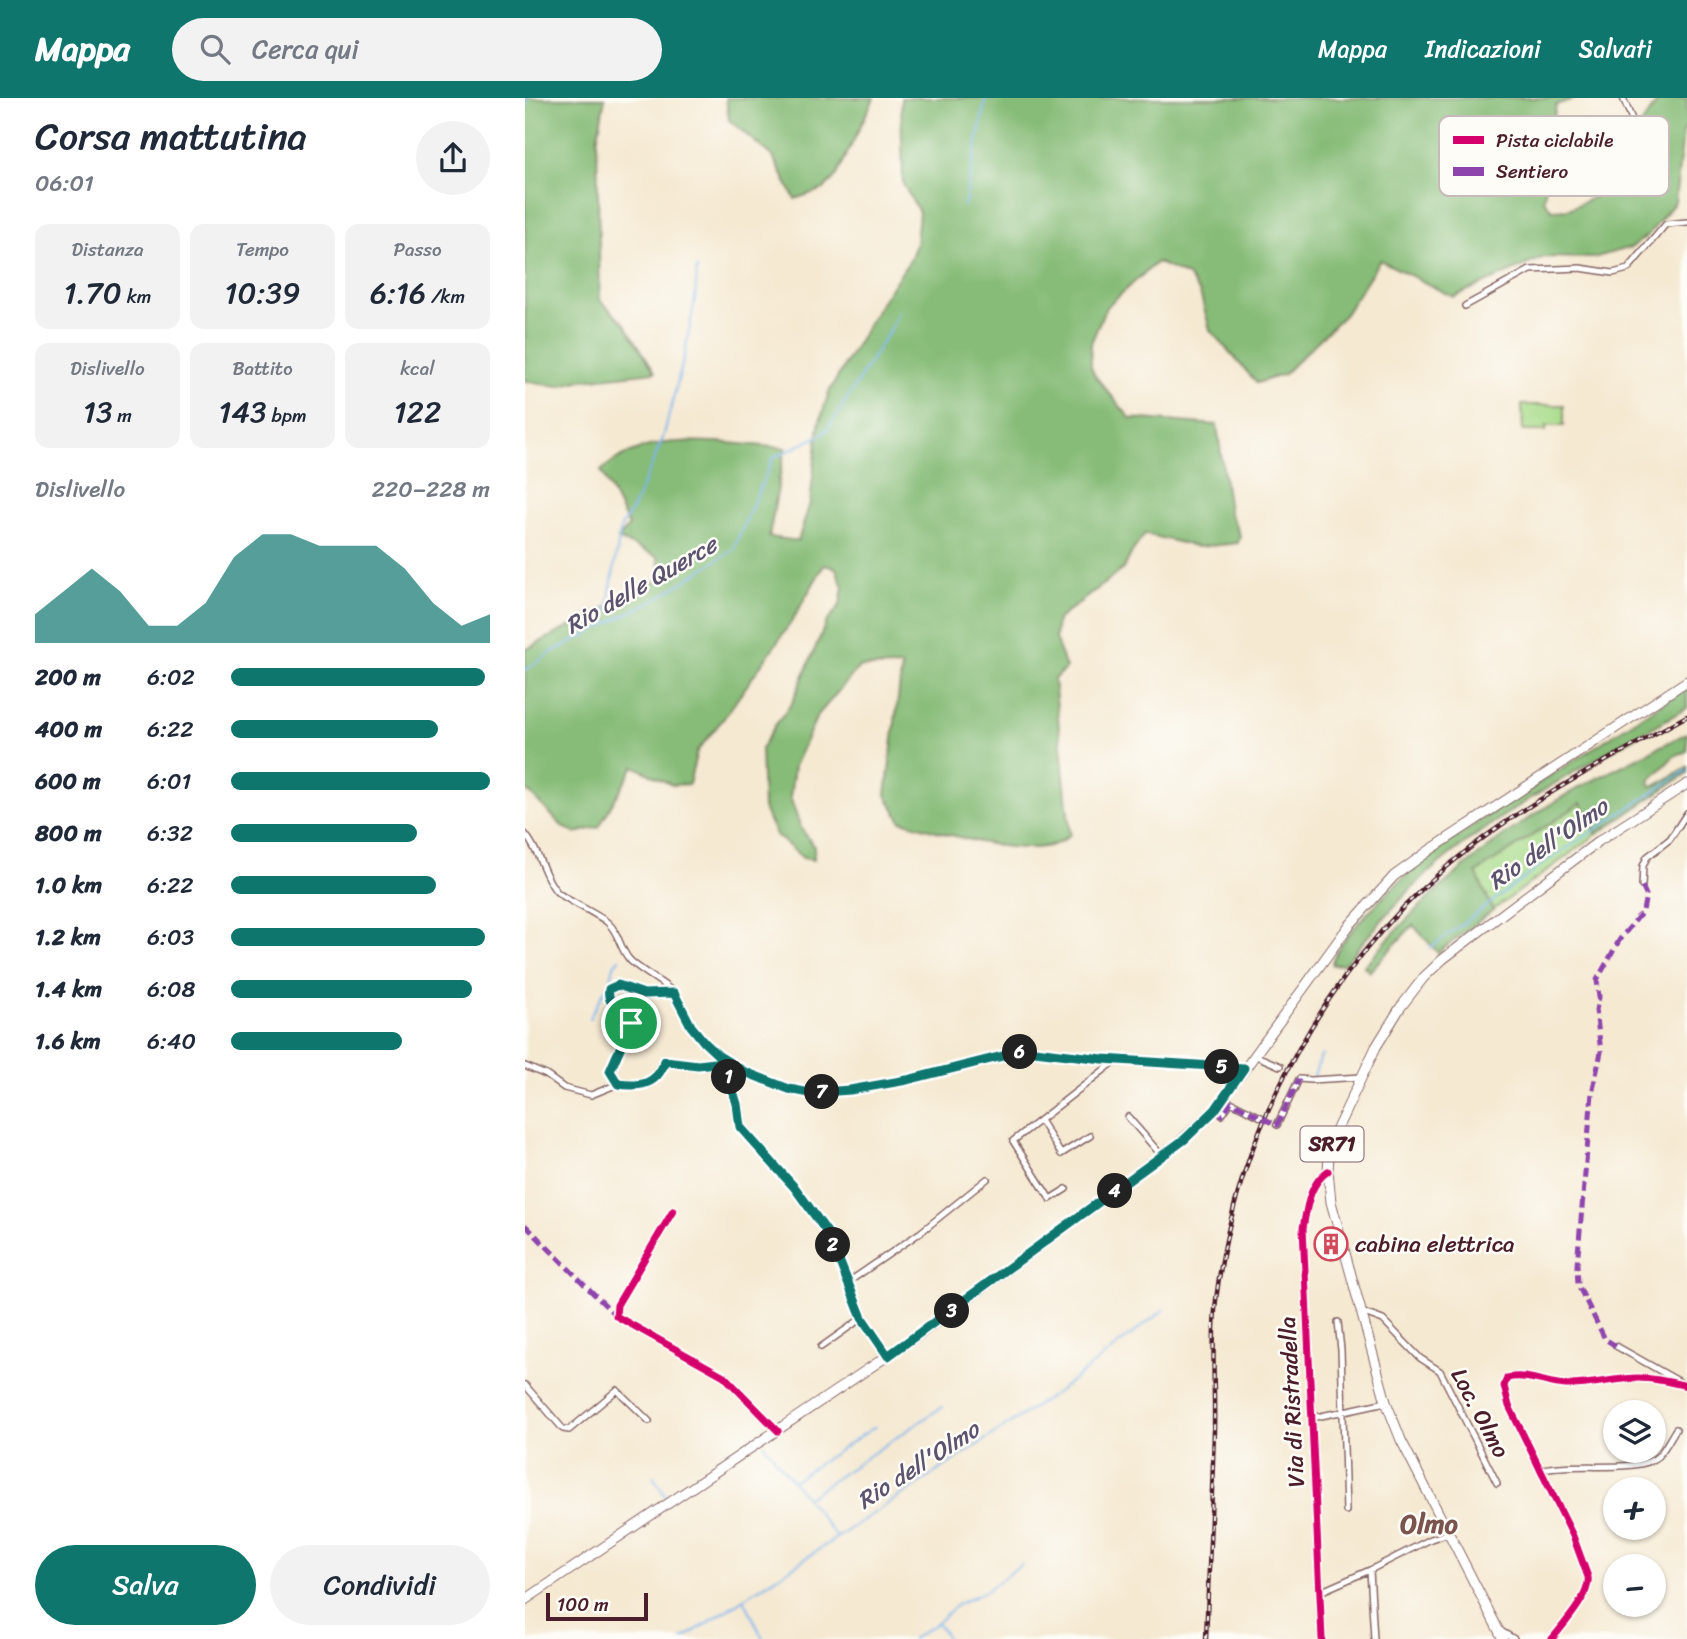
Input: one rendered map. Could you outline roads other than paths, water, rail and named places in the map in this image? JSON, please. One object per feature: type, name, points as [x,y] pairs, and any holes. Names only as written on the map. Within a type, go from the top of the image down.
[{"type":"main road","points":[[525,1602],[673,1498],[888,1356],[1185,1139],[1215,1110],[1349,927],[1394,876],[1687,681]]},
{"type":"main road","name":"SR71","points":[[1503,1639],[1401,1440],[1386,1402],[1364,1313],[1331,1202],[1329,1155],[1335,1133],[1376,1047],[1400,1008],[1424,978],[1443,959],[1599,841],[1687,784]]},
{"type":"street","points":[[1623,98],[1631,116]]},
{"type":"street","points":[[1465,306],[1530,270],[1580,268],[1613,273],[1628,269],[1666,224],[1687,222]]},
{"type":"street","points":[[1642,886],[1643,866],[1647,857],[1670,839],[1687,813]]},
{"type":"street","points":[[525,834],[534,845],[558,894],[609,923],[631,961],[674,993],[691,1026],[704,1042],[724,1060],[745,1072],[789,1089],[810,1093],[850,1090],[907,1080],[1026,1050],[1244,1068]]},
{"type":"street","points":[[618,1084],[610,1071],[631,1023],[631,1017],[610,1003],[607,996],[609,989],[618,985],[644,994],[674,993]]},
{"type":"street","points":[[1254,1055],[1280,1066]]},
{"type":"street","points":[[1066,1189],[1050,1199],[1013,1141],[1118,1059]]},
{"type":"street","points":[[525,1066],[546,1075],[565,1088],[591,1095],[618,1084],[647,1084],[657,1077],[665,1061],[698,1065],[724,1060]]},
{"type":"street","points":[[724,1060],[737,1104],[740,1127],[795,1188],[829,1235],[862,1318],[888,1356]]},
{"type":"street","points":[[1277,1125],[1299,1079],[1362,1077]]},
{"type":"street","points":[[1215,1110],[1222,1115],[1230,1102],[1261,1117]]},
{"type":"street","points":[[1128,1116],[1162,1156]]},
{"type":"street","points":[[1040,1120],[1061,1154],[1090,1136]]},
{"type":"street","name":"Via di Ristradella","points":[[1322,1639],[1303,1228],[1309,1197],[1321,1176],[1328,1171]]},
{"type":"street","points":[[847,1283],[921,1231],[987,1179]]},
{"type":"street","points":[[673,1211],[617,1305],[616,1316],[622,1322],[687,1354],[724,1376],[778,1431]]},
{"type":"street","name":"Loc. Olmo","points":[[1364,1313],[1383,1320],[1420,1358],[1440,1371],[1497,1483]]},
{"type":"street","points":[[821,1347],[862,1318]]},
{"type":"street","points":[[1338,1322],[1346,1511]]},
{"type":"street","points":[[1616,1346],[1687,1386]]},
{"type":"street","points":[[1552,1639],[1579,1603],[1589,1584],[1573,1536],[1505,1395],[1507,1378],[1520,1374],[1554,1384],[1571,1385],[1638,1378],[1670,1381],[1687,1386]]},
{"type":"street","points":[[525,1385],[563,1429],[569,1430],[617,1390],[649,1421]]},
{"type":"street","points":[[1312,1418],[1386,1402]]},
{"type":"street","name":"Loc. Olmo","points":[[1540,1470],[1553,1466],[1633,1466],[1657,1459],[1676,1429]]},
{"type":"street","points":[[1320,1592],[1449,1533]]},
{"type":"street","points":[[1370,1570],[1374,1639]]},
{"type":"street","points":[[1497,1628],[1514,1639]]},
{"type":"waterway","points":[[525,107],[528,98]]},
{"type":"waterway","points":[[964,206],[986,98]]},
{"type":"waterway","points":[[605,623],[621,527],[633,508],[663,438],[684,357],[695,299],[697,268]]},
{"type":"waterway","name":"Rio delle Querce","points":[[525,670],[554,651],[658,598],[733,550],[773,458],[823,434],[830,426],[891,328],[898,312]]},
{"type":"waterway","name":"Rio dell'Olmo","points":[[1429,949],[1544,863],[1687,770]]},
{"type":"waterway","points":[[589,1019],[610,985],[614,965],[620,958]]},
{"type":"waterway","name":"Rio dell'Olmo","points":[[1313,1078],[1322,1054]]},
{"type":"waterway","name":"Rio dell'Olmo","points":[[683,1639],[1056,1393],[1165,1309]]},
{"type":"waterway","points":[[806,1498],[942,1407]]},
{"type":"waterway","points":[[794,1480],[876,1426]]},
{"type":"waterway","points":[[764,1444],[836,1536]]},
{"type":"waterway","points":[[653,1476],[667,1499]]},
{"type":"waterway","points":[[912,1639],[957,1605],[986,1591],[1022,1564]]},
{"type":"waterway","points":[[744,1599],[763,1639]]},
{"type":"waterway","points":[[937,1622],[948,1639]]},
{"type":"tunnel","points":[[1261,1117],[1277,1125]]},
{"type":"railway","points":[[1206,1639],[1216,1300],[1227,1235],[1245,1171],[1269,1109],[1299,1049],[1334,992],[1375,939],[1420,891],[1470,848],[1549,794],[1687,716]]},
{"type":"place","name":"cabina elettrica","points":[[1331,1244]]},
{"type":"district","name":"Olmo","points":[[1429,1524]]}]
